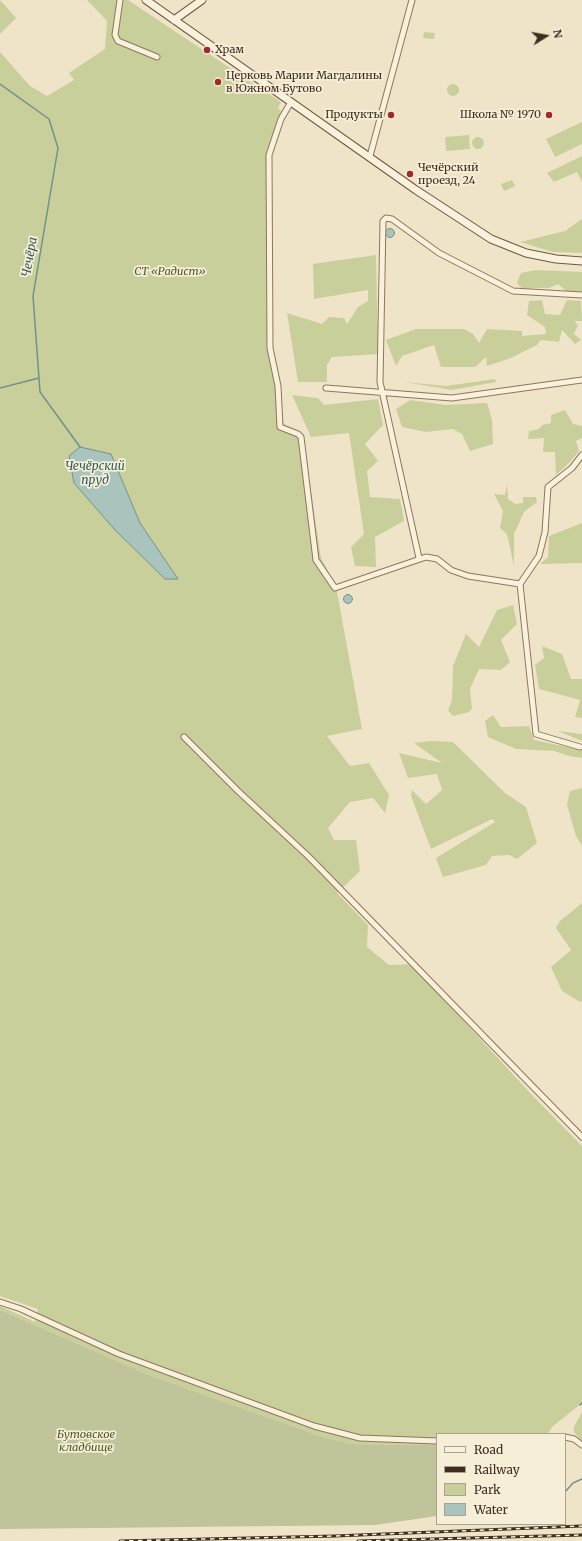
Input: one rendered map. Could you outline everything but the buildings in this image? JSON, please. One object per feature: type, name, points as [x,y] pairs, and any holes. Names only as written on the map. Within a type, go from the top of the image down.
[{"type":"main road","points":[[146,0],[455,216],[492,238],[526,253],[556,259],[582,261]]},
{"type":"main road","points":[[174,20],[202,0]]},
{"type":"street","points":[[120,0],[115,35],[118,41],[158,57]]},
{"type":"street","points":[[370,156],[412,0]]},
{"type":"street","points":[[291,102],[281,119],[269,155],[270,348],[278,386],[280,427],[298,434],[301,437],[316,560],[335,588],[426,556],[437,559],[451,570],[468,576],[520,584]]},
{"type":"street","points":[[419,558],[381,392],[382,221],[386,218],[392,219],[439,253],[507,289],[513,291],[582,295]]},
{"type":"street","points":[[326,388],[452,398],[582,380]]},
{"type":"street","points":[[580,747],[536,734],[520,584],[539,556],[545,532],[548,487],[572,468],[582,455]]},
{"type":"street","points":[[184,737],[238,791],[309,858],[582,1137]]},
{"type":"street","points":[[0,1302],[21,1309],[119,1354],[314,1426],[360,1438],[436,1440]]},
{"type":"street","points":[[566,1437],[574,1439],[582,1445]]},
{"type":"green space","points":[[0,0],[16,18],[0,34]]},
{"type":"green space","name":"СТ «Радист»","points":[[87,0],[128,0],[281,102],[278,108],[285,115],[270,155],[273,348],[284,424],[302,433],[321,558],[336,586],[362,729],[327,736],[350,766],[369,763],[389,795],[385,813],[373,798],[350,802],[328,828],[334,840],[356,840],[360,871],[337,893],[368,925],[367,947],[389,965],[411,964],[532,1095],[582,1146],[582,1403],[552,1427],[549,1433],[436,1433],[436,1445],[351,1444],[323,1437],[154,1377],[0,1310],[0,1306],[35,1322],[38,1309],[0,1296],[0,52],[30,86],[47,96],[74,80],[69,73],[105,49],[107,21]],"holes":[[[80,447],[111,454],[140,523],[178,579],[165,579],[115,530],[74,483]]]},
{"type":"green space","points":[[424,32],[435,33],[434,39],[423,38]]},
{"type":"green space","points":[[455,84],[458,85],[458,95],[451,96],[448,95],[447,88],[448,85]]},
{"type":"green space","points":[[582,122],[582,144],[555,157],[546,139]]},
{"type":"green space","points":[[469,135],[470,149],[446,151],[445,137]]},
{"type":"green space","points":[[480,137],[483,138],[483,148],[476,149],[473,148],[472,141],[473,138]]},
{"type":"green space","points":[[582,156],[582,182],[577,172],[554,182],[547,173]]},
{"type":"green space","points":[[512,180],[515,186],[504,191],[501,184]]},
{"type":"green space","points":[[582,219],[582,253],[553,252],[520,242],[565,231]]},
{"type":"green space","points":[[376,255],[378,354],[332,357],[327,365],[327,382],[298,382],[287,313],[322,324],[329,317],[344,318],[347,324],[358,307],[368,301],[368,290],[314,299],[313,264]]},
{"type":"green space","points":[[536,270],[582,272],[582,292],[566,291],[558,284],[549,288],[522,288],[517,283],[521,273]]},
{"type":"green space","points":[[542,300],[545,314],[560,315],[567,300],[581,301],[582,321],[574,321],[578,325],[574,334],[581,340],[575,344],[562,330],[559,342],[541,340],[537,345],[511,358],[487,366],[486,357],[475,367],[441,367],[434,345],[402,356],[396,366],[386,340],[416,329],[464,329],[473,334],[479,343],[487,329],[522,331],[522,336],[546,334],[545,327],[527,315],[529,301]]},
{"type":"green space","points":[[495,379],[496,382],[452,390],[404,382],[446,386]]},
{"type":"green space","points":[[292,395],[318,398],[324,405],[378,399],[383,425],[365,444],[378,461],[367,471],[370,497],[400,499],[404,521],[375,537],[376,567],[355,566],[351,547],[364,534],[349,433],[311,437]]},
{"type":"green space","points":[[410,400],[446,405],[487,403],[492,420],[493,444],[470,451],[462,434],[453,429],[426,432],[402,427],[396,409]]},
{"type":"green space","points":[[565,410],[573,424],[582,426],[582,438],[576,441],[579,451],[556,475],[555,452],[543,452],[544,438],[528,439],[529,431],[539,429],[542,425],[551,423],[551,415]]},
{"type":"green space","points":[[507,484],[508,499],[515,504],[523,503],[523,497],[536,497],[537,502],[524,512],[514,534],[514,566],[507,534],[500,528],[503,511],[494,494],[505,495]]},
{"type":"green space","points":[[582,523],[582,563],[540,564],[548,557],[549,536]]},
{"type":"green space","points":[[513,605],[517,624],[501,640],[510,662],[501,670],[479,669],[470,689],[472,709],[469,712],[453,716],[448,710],[452,700],[453,666],[466,634],[479,647],[497,610]]},
{"type":"green space","points":[[542,646],[562,654],[571,679],[582,679],[582,718],[575,717],[580,700],[539,689],[535,665],[544,658]]},
{"type":"green space","points":[[493,715],[501,727],[529,726],[534,740],[582,750],[582,758],[569,756],[554,751],[516,749],[488,737],[485,721]]},
{"type":"green space","points":[[558,731],[582,734],[582,741]]},
{"type":"green space","points":[[430,741],[453,742],[505,793],[526,807],[537,843],[517,859],[509,855],[492,856],[486,865],[443,877],[436,858],[495,822],[492,819],[431,849],[411,796],[412,790],[426,804],[442,790],[437,774],[408,778],[399,753],[442,763],[414,743]]},
{"type":"green space","points":[[582,788],[582,846],[576,836],[567,805],[570,791]]},
{"type":"green space","points":[[582,903],[582,1001],[580,1002],[562,991],[551,967],[571,950],[556,928],[560,921]]},
{"type":"green space","name":"Бутовское кладбище","points":[[0,1310],[154,1377],[323,1437],[351,1444],[436,1445],[436,1516],[375,1525],[0,1529]]},
{"type":"green space","points":[[582,1412],[582,1442],[574,1432],[574,1427]]},
{"type":"water","points":[[390,228],[395,233],[390,238],[385,233]]},
{"type":"water","name":"Чечёрский пруд","points":[[80,447],[111,454],[140,523],[178,579],[165,579],[115,530],[74,483],[69,456]]},
{"type":"water","points":[[346,595],[350,595],[352,599],[350,603],[346,603],[344,601],[344,597]]},
{"type":"waterway","name":"Чечёра","points":[[0,84],[49,119],[58,148],[33,296],[40,392],[80,447]]},
{"type":"waterway","points":[[0,388],[39,378]]},
{"type":"waterway","points":[[566,1491],[573,1483],[582,1479]]},
{"type":"railway","points":[[120,1541],[335,1536],[582,1526]]},
{"type":"railway","points":[[358,1541],[582,1535]]},
{"type":"place","name":"Храм","points":[[207,50]]},
{"type":"place","name":"Церковь Марии Магдалины в Южном Бутово","points":[[218,82]]},
{"type":"place","name":"Продукты","points":[[391,115]]},
{"type":"place","name":"Школа № 1970","points":[[549,115]]},
{"type":"place","name":"Чечёрский проезд, 24","points":[[410,174]]}]
